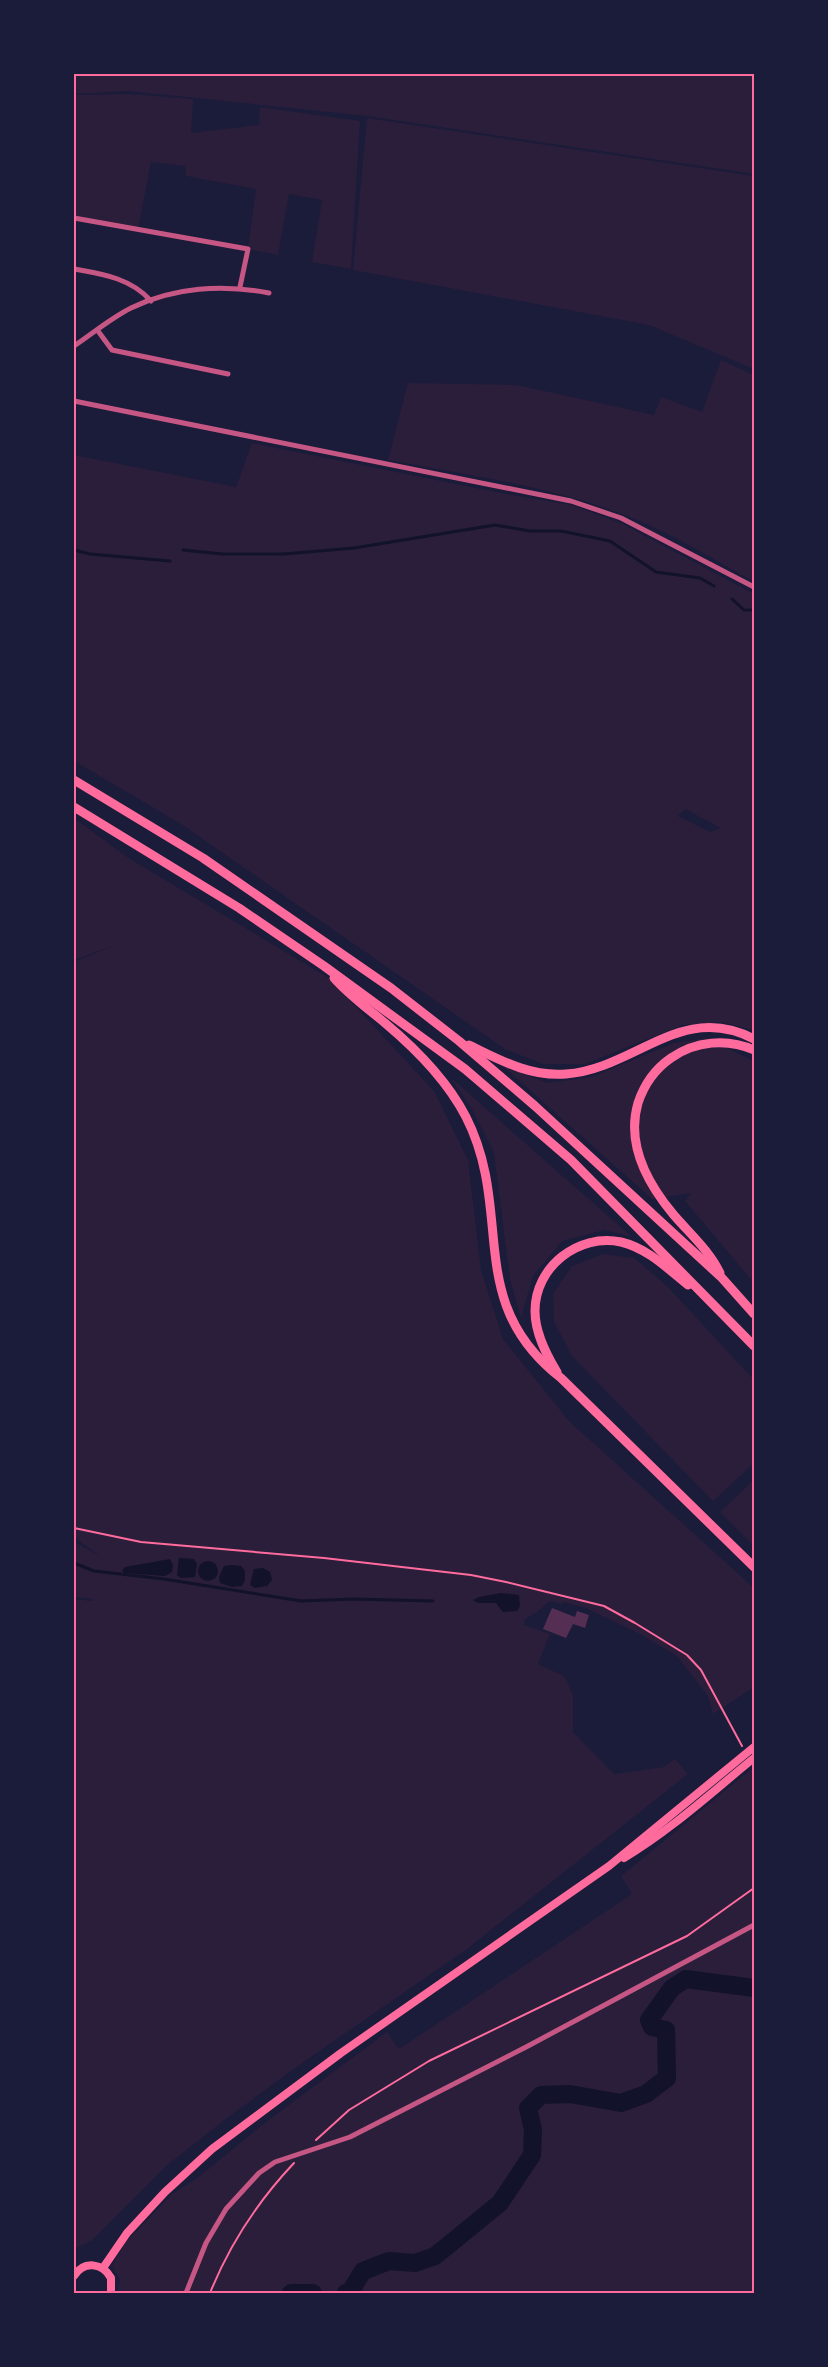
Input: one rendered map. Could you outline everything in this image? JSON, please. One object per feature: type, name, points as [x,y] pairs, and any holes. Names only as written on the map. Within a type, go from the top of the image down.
[{"type":"highway","points":[[74,780],[203,858],[391,988],[459,1041],[535,1106],[722,1278],[754,1314]]},
{"type":"highway","points":[[74,807],[239,908],[324,966],[465,1069],[570,1160],[754,1346]]},
{"type":"highway","points":[[324,966],[347,993],[387,1025],[418,1054],[445,1085],[460,1108],[473,1133],[485,1167],[491,1203],[495,1263],[504,1304],[527,1346],[754,1567]]},
{"type":"highway","points":[[459,1041],[520,1068],[554,1074],[592,1069],[669,1035],[691,1028],[725,1028],[754,1039]]},
{"type":"highway","points":[[722,1278],[712,1257],[672,1214],[646,1173],[636,1145],[635,1119],[639,1099],[648,1081],[662,1065],[680,1053],[699,1045],[720,1043],[754,1050]]},
{"type":"highway","points":[[561,1378],[546,1353],[537,1331],[536,1303],[540,1284],[550,1268],[564,1255],[581,1245],[611,1241],[640,1249],[717,1307]]},
{"type":"main road","points":[[640,1844],[754,1747]]},
{"type":"main road","points":[[103,2268],[127,2233],[166,2192],[212,2149],[341,2053],[640,1844],[754,1758]]},
{"type":"main road","points":[[74,2276],[82,2267],[89,2265],[103,2268],[112,2278],[111,2293]]},
{"type":"street","points":[[74,218],[248,249],[240,287]]},
{"type":"street","points":[[74,269],[128,282],[151,301]]},
{"type":"street","points":[[74,346],[131,309],[168,294],[220,287],[240,287],[269,292]]},
{"type":"street","points":[[98,331],[112,350],[228,374]]},
{"type":"street","points":[[74,401],[571,501],[622,518],[754,587]]},
{"type":"street","points":[[186,2293],[206,2243],[226,2209],[260,2173],[276,2162],[350,2137],[528,2046],[754,1925]]},
{"type":"path","points":[[74,1528],[141,1542],[324,1558],[471,1576],[506,1582],[604,1606],[635,1622],[687,1655],[700,1670],[744,1748]]},
{"type":"path","points":[[319,2137],[349,2110],[428,2060],[687,1936],[754,1888]]},
{"type":"path","points":[[210,2293],[220,2268],[231,2250],[284,2174]]},
{"type":"shaded area","points":[[74,74],[754,74],[754,174],[367,116],[129,91],[74,94]]},
{"type":"shaded area","points":[[129,94],[193,99],[191,133],[259,125],[260,107],[360,121],[351,269],[312,262],[322,200],[289,194],[278,255],[248,249],[256,189],[186,176],[185,166],[151,162],[138,230],[74,217],[74,95]]},
{"type":"shaded area","points":[[367,118],[754,176],[754,369],[649,325],[353,270]]},
{"type":"shaded area","points":[[721,360],[754,375],[754,582],[690,545],[656,528],[595,505],[507,482],[388,460],[408,383],[517,385],[654,415],[661,397],[702,412]]},
{"type":"shaded area","points":[[252,443],[496,492],[571,505],[621,523],[754,594],[754,1030],[721,1022],[683,1025],[585,1064],[543,1064],[505,1049],[181,824],[74,761],[74,455],[236,487]],"holes":[[[685,809],[721,828],[710,832],[678,816]]]},
{"type":"shaded area","points":[[74,818],[130,859],[329,978],[434,1091],[468,1160],[481,1270],[503,1339],[569,1421],[754,1588],[754,1687],[713,1714],[708,1696],[676,1655],[638,1633],[586,1608],[564,1602],[562,1604],[550,1601],[525,1619],[524,1625],[550,1634],[538,1664],[564,1676],[573,1695],[573,1732],[614,1774],[664,1767],[675,1759],[688,1774],[467,1949],[295,2068],[227,2118],[165,2167],[91,2241],[74,2249],[74,1599],[92,1601],[93,1599],[74,1597],[74,1542],[100,1556],[74,1537],[74,962],[117,944],[74,960]]},
{"type":"shaded area","points":[[706,1038],[754,1061],[754,1283],[685,1201],[691,1193],[652,1199],[504,1067],[548,1083],[591,1077],[674,1043]]},
{"type":"shaded area","points":[[449,1076],[632,1237],[604,1230],[562,1241],[533,1276],[521,1318],[510,1279],[494,1153],[472,1109]]},
{"type":"shaded area","points":[[603,1254],[634,1258],[667,1286],[754,1380],[754,1463],[713,1501],[572,1356],[554,1322],[553,1294],[572,1266]]},
{"type":"shaded area","points":[[754,1480],[754,1546],[720,1512]]},
{"type":"shaded area","points":[[179,1558],[194,1559],[197,1564],[195,1577],[181,1578],[177,1575]]},
{"type":"shaded area","points":[[170,1559],[173,1565],[172,1572],[165,1576],[124,1573],[122,1570],[125,1567]]},
{"type":"shaded area","points":[[208,1561],[215,1564],[218,1571],[215,1578],[208,1581],[201,1578],[198,1571],[201,1564]]},
{"type":"shaded area","points":[[224,1566],[241,1566],[245,1571],[245,1580],[242,1586],[232,1587],[220,1583],[219,1577]]},
{"type":"shaded area","points":[[263,1568],[270,1572],[272,1580],[267,1586],[255,1588],[250,1585],[254,1569]]},
{"type":"shaded area","points":[[501,1593],[519,1595],[520,1606],[517,1611],[503,1612],[496,1603],[478,1603],[473,1600],[479,1597]]},
{"type":"shaded area","points":[[754,1767],[754,2293],[118,2293],[120,2280],[112,2266],[125,2243],[173,2193],[196,2179],[266,2122],[387,2032],[399,2049],[632,1894],[621,1876]]},
{"type":"building","points":[[552,1608],[575,1617],[577,1611],[589,1615],[585,1628],[573,1624],[566,1638],[543,1629]]},
{"type":"waterway","points":[[183,550],[222,554],[284,554],[354,548],[495,525],[530,531],[561,531],[610,541],[656,572],[700,578],[714,586]]},
{"type":"waterway","points":[[74,550],[90,554],[170,561]]},
{"type":"waterway","points":[[732,599],[744,610],[754,610]]},
{"type":"waterway","points":[[74,1563],[94,1571],[164,1579],[301,1601],[353,1599],[433,1601]]},
{"type":"waterway","points":[[346,2293],[350,2292],[363,2271],[389,2261],[415,2263],[435,2256],[500,2203],[532,2155],[533,2130],[528,2108],[541,2095],[570,2094],[621,2103],[646,2094],[667,2078],[666,2030],[652,2027],[649,2020],[672,1988],[686,1979],[754,1988]]},
{"type":"waterway","points":[[291,2293],[313,2293]]}]
